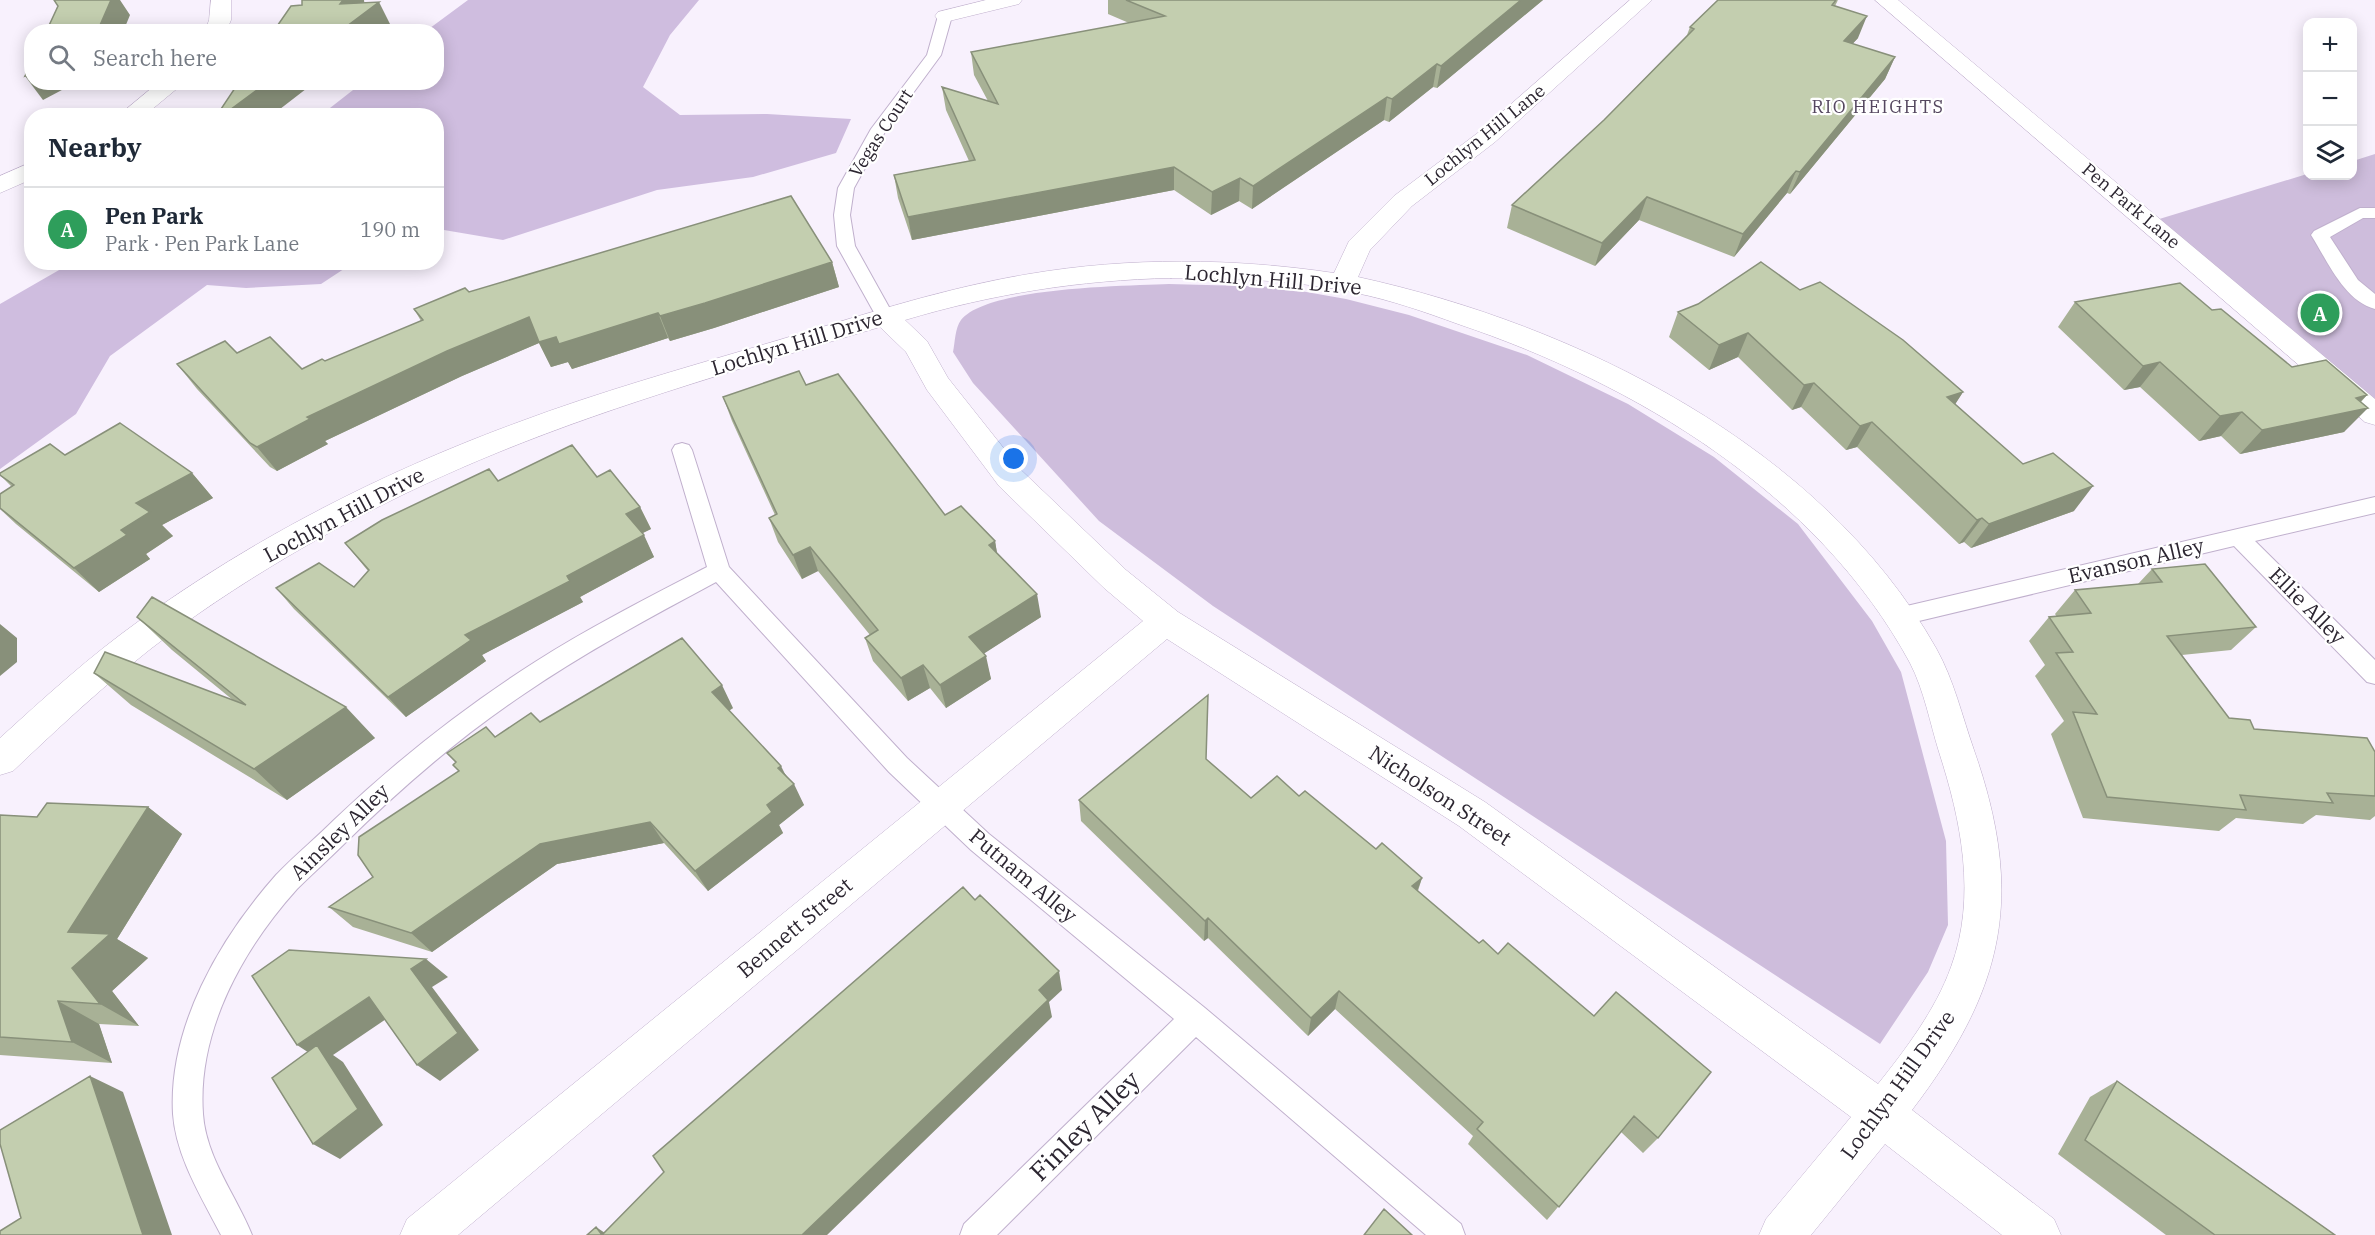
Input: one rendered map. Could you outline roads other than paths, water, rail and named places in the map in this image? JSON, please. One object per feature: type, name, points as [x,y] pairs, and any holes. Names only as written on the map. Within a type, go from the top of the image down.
[{"type":"street","points":[[218,24],[221,0]]},
{"type":"street","name":"Vegas Court","points":[[945,16],[1012,0]]},
{"type":"street","name":"Lochlyn Hill Lane","points":[[1343,282],[1358,247],[1394,209],[1487,137],[1642,0]]},
{"type":"street","name":"Pen Park Lane","points":[[1885,0],[2375,415]]},
{"type":"street","points":[[140,108],[163,90]]},
{"type":"street","points":[[0,186],[24,173]]},
{"type":"street","name":"Lochlyn Hill Drive","points":[[0,760],[64,702],[150,631],[258,560],[356,504],[451,460],[547,423],[885,316],[995,286],[1111,272],[1224,271],[1343,282],[1388,293],[1504,329],[1566,353],[1645,392],[1731,447],[1816,517],[1880,588],[1928,664],[1966,777],[1984,858],[1981,932],[1959,1000],[1925,1054],[1881,1113],[1782,1235]]},
{"type":"street","name":"Nicholson Street","points":[[885,316],[917,347],[937,383],[1010,478],[1115,579],[1166,621],[1472,814],[1881,1113],[2038,1235]]},
{"type":"street","name":"Bennett Street","points":[[423,1235],[1166,621]]},
{"type":"lane","name":"Vegas Court","points":[[885,316],[846,246],[842,215],[846,188],[879,129],[934,55],[945,16]]},
{"type":"lane","points":[[2375,213],[2360,213],[2320,235],[2351,284],[2375,303]]},
{"type":"lane","name":"Putnam Alley","points":[[682,450],[719,571],[898,765],[980,842],[1195,1018],[1450,1235]]},
{"type":"lane","name":"Evanson Alley","points":[[1898,617],[2375,505]]},
{"type":"lane","name":"Ellie Alley","points":[[2239,538],[2375,675]]},
{"type":"lane","name":"Ainsley Alley","points":[[237,1235],[197,1153],[188,1116],[189,1062],[209,999],[241,945],[281,889],[355,816],[427,751],[483,709],[546,666],[719,571]]},
{"type":"lane","name":"Finley Alley","points":[[975,1235],[1195,1018]]},
{"type":"place","name":"Pen Park","points":[[2320,313]]},
{"type":"district","name":"RIO HEIGHTS","points":[[1878,107]]}]
